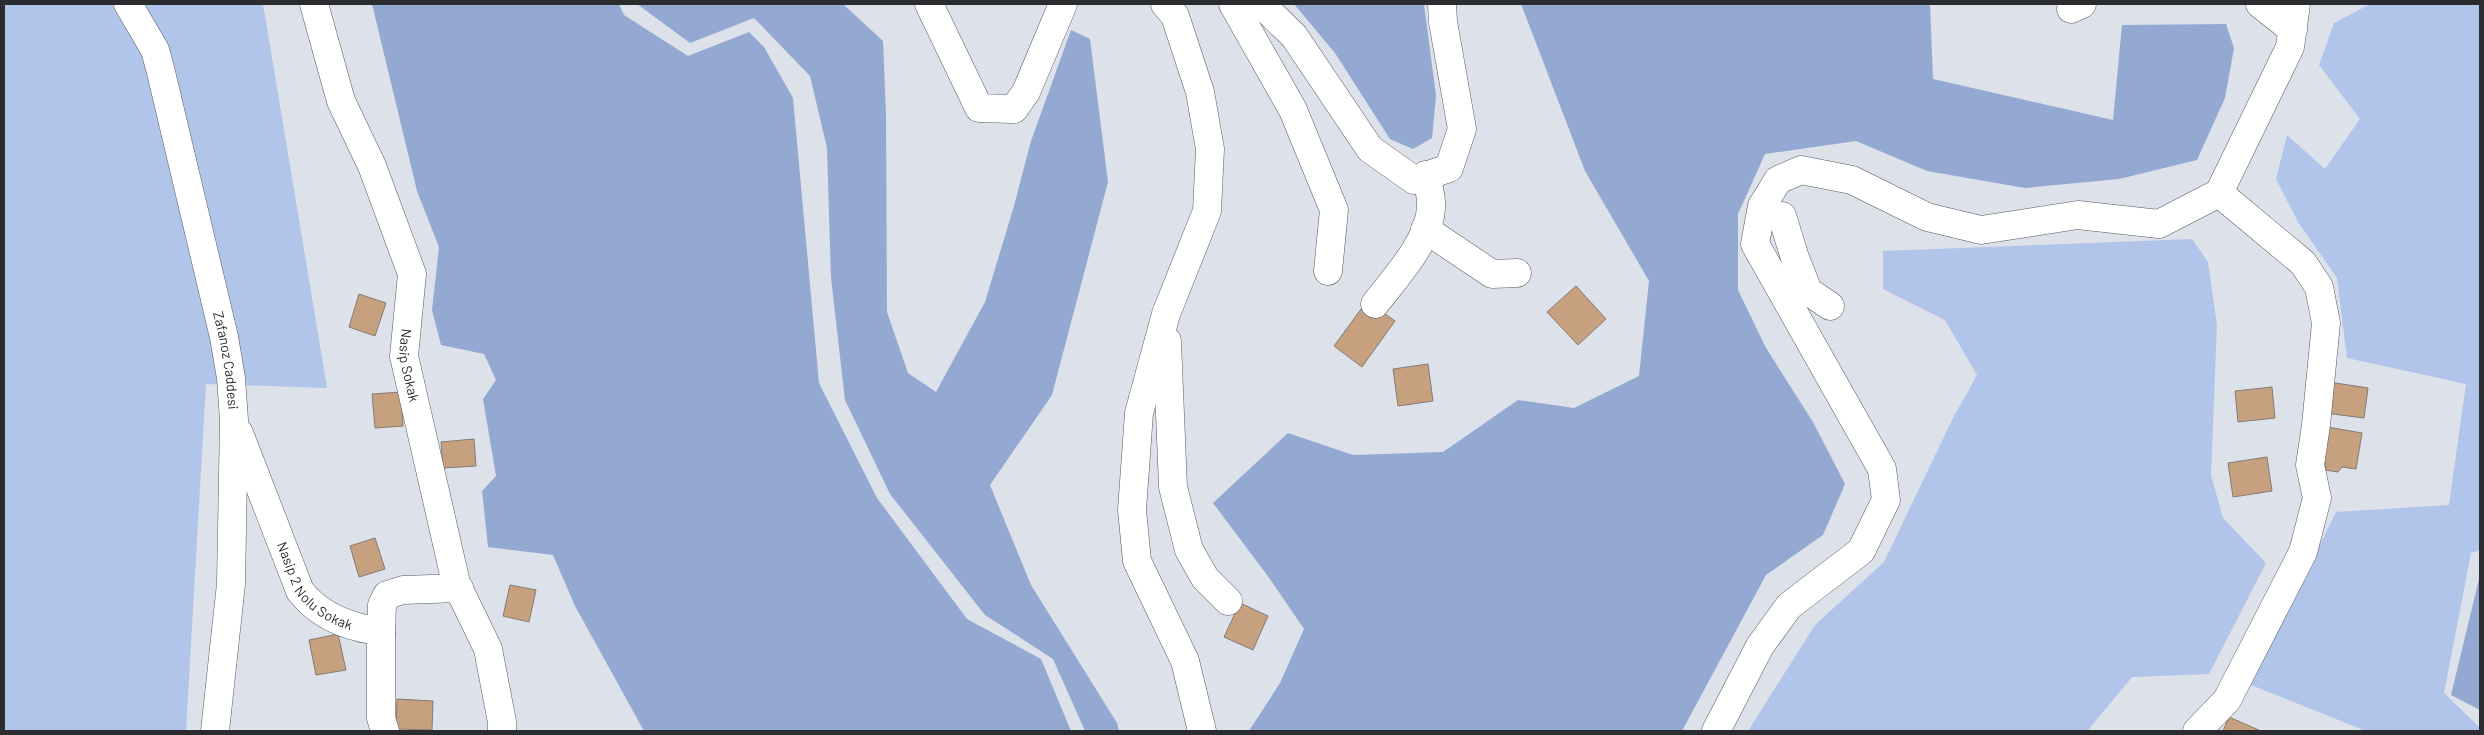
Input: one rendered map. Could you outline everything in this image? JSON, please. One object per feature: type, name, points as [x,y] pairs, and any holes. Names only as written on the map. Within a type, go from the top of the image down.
[{"type":"street","name":"Zafanoz Caddesi","points":[[128,4],[155,50],[160,68],[224,337],[231,378],[234,420],[231,584],[215,731]]},
{"type":"street","name":"Nasip Sokak","points":[[314,4],[341,101],[372,166],[412,274],[404,356],[459,588],[488,650],[502,722],[502,731]]},
{"type":"street","points":[[929,4],[979,108],[1014,109],[1026,92],[1063,4]]},
{"type":"street","points":[[1165,4],[1175,16],[1200,92],[1210,148],[1207,211],[1166,314],[1139,413],[1132,510],[1137,561],[1185,660],[1202,731]]},
{"type":"street","points":[[1233,4],[1293,110],[1334,210],[1328,271]]},
{"type":"street","points":[[1261,4],[1294,36],[1370,149],[1414,180],[1449,168],[1462,129],[1443,22],[1442,4]]},
{"type":"street","points":[[2260,4],[2293,30]]},
{"type":"street","points":[[1809,302],[1755,244],[1762,206],[1774,186],[1778,180],[1801,170],[1852,180],[1927,217],[1981,230],[2078,215],[2160,224],[2219,193],[2290,47],[2296,4]]},
{"type":"street","points":[[1375,304],[1408,260],[1425,229],[1431,207],[1426,175]]},
{"type":"street","points":[[2197,731],[2227,700],[2303,552],[2316,498],[2310,465],[2326,323],[2319,287],[2303,263],[2219,193]]},
{"type":"street","points":[[1716,731],[1760,646],[1789,606],[1861,551],[1886,500],[1882,469],[1809,302],[1782,216]]},
{"type":"street","points":[[1425,229],[1492,274],[1517,273]]},
{"type":"street","points":[[1166,314],[1173,487],[1189,550],[1205,578],[1228,601]]},
{"type":"street","name":"Nasip 2 Nolu Sokak","points":[[234,420],[300,591],[309,602],[330,617],[360,628],[373,628],[381,633]]},
{"type":"street","points":[[385,731],[381,718],[381,633],[382,605],[387,595],[403,590],[459,588]]},
{"type":"shaded area","points":[[4,4],[263,4],[327,388],[206,384],[186,731],[4,731]]},
{"type":"shaded area","points":[[372,4],[619,4],[624,15],[688,56],[749,32],[764,47],[793,98],[819,383],[877,498],[967,619],[1041,659],[1071,731],[644,731],[575,606],[553,555],[488,547],[482,491],[496,476],[483,399],[496,380],[484,354],[441,345],[432,310],[439,247],[417,191]]},
{"type":"shaded area","points":[[637,4],[843,4],[883,41],[886,115],[887,312],[908,373],[936,392],[985,302],[1014,206],[1031,141],[1071,30],[1090,39],[1108,182],[1052,395],[990,485],[1031,585],[1117,723],[1119,731],[1085,731],[1053,659],[985,615],[890,494],[845,400],[831,278],[827,148],[810,76],[754,18],[690,43]]},
{"type":"shaded area","points":[[1294,4],[1424,4],[1436,96],[1432,138],[1413,149],[1390,139],[1335,53]]},
{"type":"shaded area","points":[[1521,4],[1930,4],[1933,79],[2113,120],[2122,25],[2226,24],[2234,48],[2225,98],[2197,160],[2119,179],[2025,188],[1927,171],[1856,141],[1765,154],[1738,214],[1738,290],[1766,348],[1813,422],[1845,484],[1823,535],[1766,575],[1682,731],[1249,731],[1280,683],[1304,629],[1270,579],[1213,503],[1288,433],[1353,455],[1443,452],[1518,400],[1574,408],[1639,376],[1649,281],[1585,171]]},
{"type":"shaded area","points":[[2370,4],[2480,4],[2480,550],[2471,553],[2444,693],[2480,728],[2480,731],[2366,731],[2251,685],[2336,512],[2449,505],[2466,384],[2347,358],[2337,278],[2298,222],[2276,179],[2287,135],[2325,169],[2360,119],[2319,65],[2334,23]]},
{"type":"shaded area","points":[[2192,239],[2208,262],[2217,325],[2211,475],[2223,518],[2266,563],[2209,674],[2132,677],[2087,731],[1748,731],[1815,625],[1884,562],[1953,418],[1977,375],[1945,320],[1883,289],[1883,251]]},
{"type":"shaded area","points":[[2480,575],[2480,710],[2451,695]]},
{"type":"building","points":[[1576,286],[1606,319],[1578,345],[1547,312]]},
{"type":"building","points":[[359,294],[386,303],[375,336],[349,327]]},
{"type":"building","points":[[1367,301],[1395,321],[1362,367],[1334,346]]},
{"type":"building","points":[[1428,364],[1433,401],[1398,406],[1393,369]]},
{"type":"building","points":[[2329,382],[2368,388],[2364,418],[2325,413]]},
{"type":"building","points":[[2272,387],[2275,418],[2238,422],[2235,391]]},
{"type":"building","points":[[401,392],[403,426],[375,428],[372,394]]},
{"type":"building","points":[[2322,426],[2362,433],[2356,469],[2342,467],[2338,472],[2325,470],[2326,463],[2316,462]]},
{"type":"building","points":[[474,439],[476,466],[443,468],[441,442]]},
{"type":"building","points":[[2267,457],[2272,491],[2233,497],[2228,463]]},
{"type":"building","points":[[375,538],[385,569],[359,577],[350,546]]},
{"type":"building","points":[[510,585],[536,590],[529,622],[503,616]]},
{"type":"building","points":[[1240,603],[1268,616],[1253,650],[1224,637]]},
{"type":"building","points":[[338,634],[346,670],[316,675],[309,640]]},
{"type":"building","points":[[397,699],[433,701],[432,730],[396,729]]},
{"type":"building","points":[[2229,717],[2261,731],[2223,731]]}]
